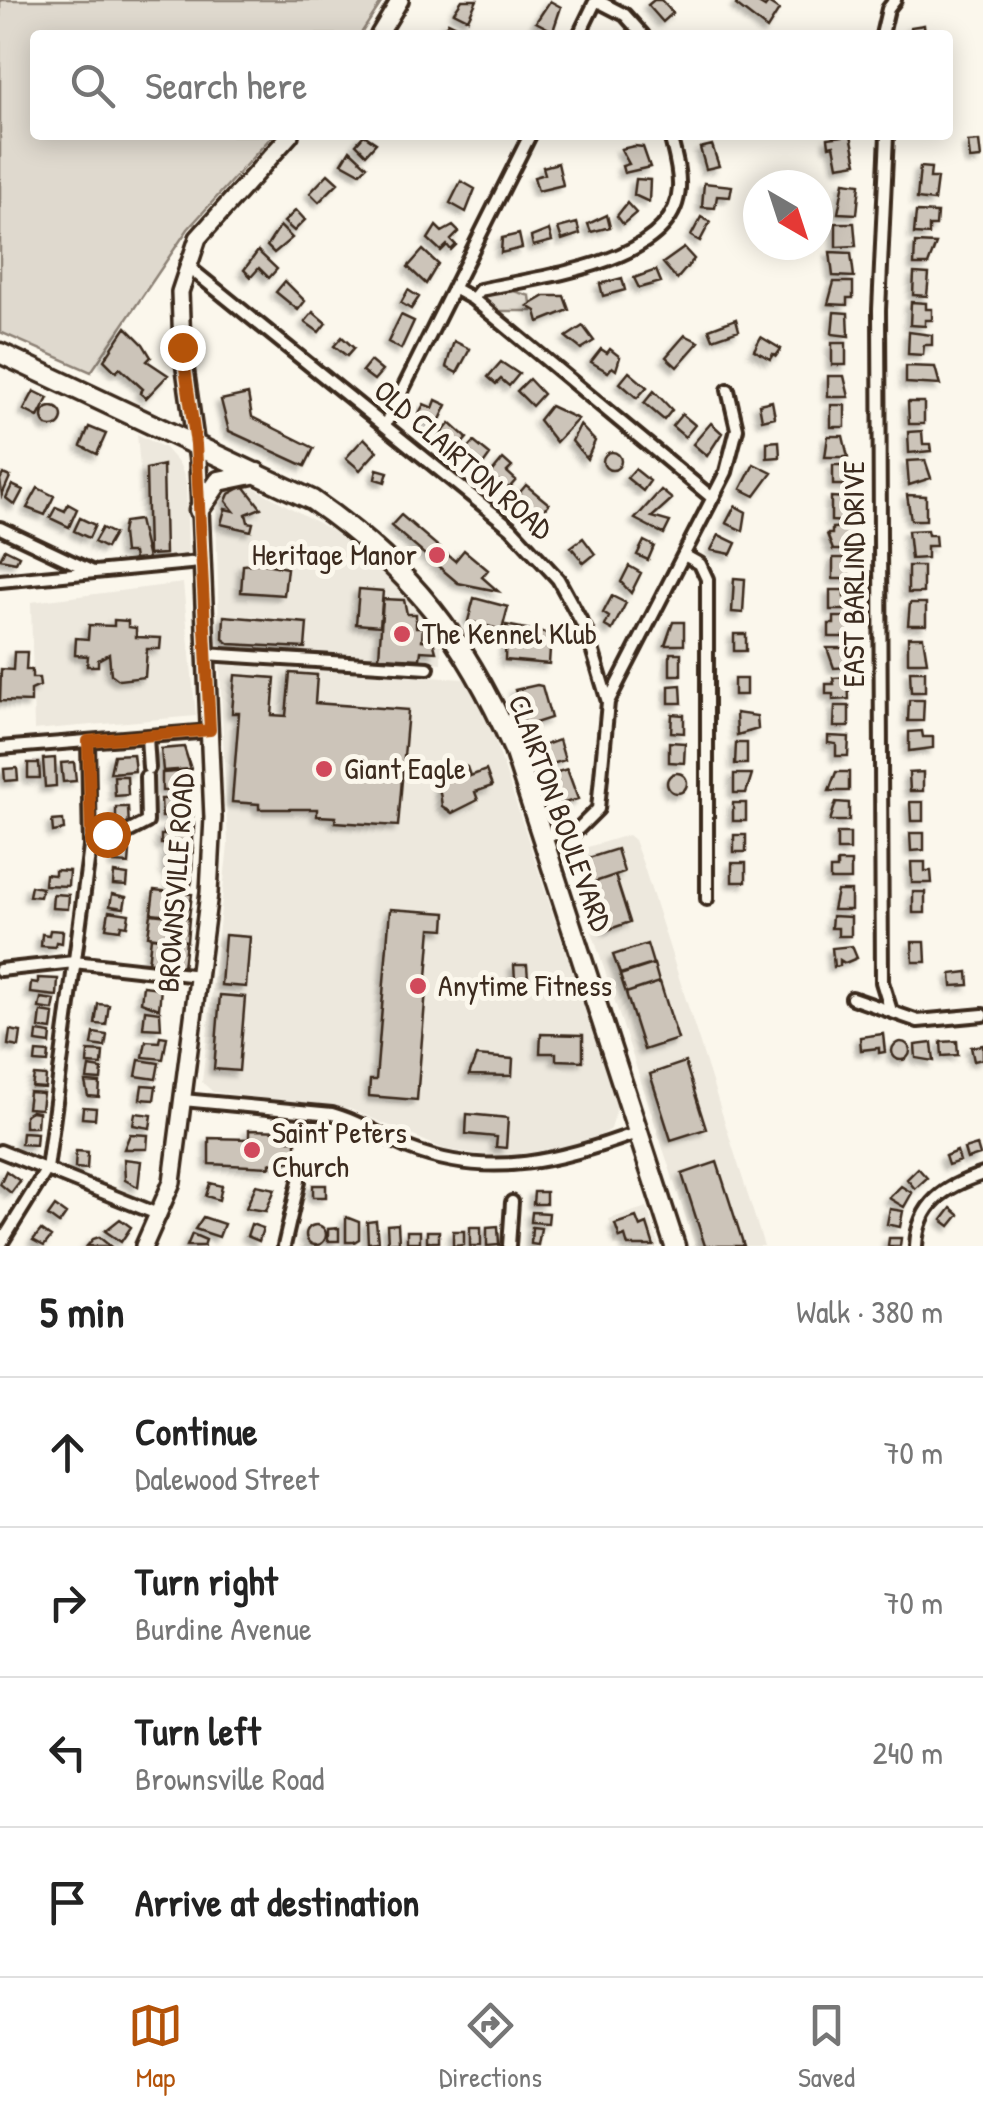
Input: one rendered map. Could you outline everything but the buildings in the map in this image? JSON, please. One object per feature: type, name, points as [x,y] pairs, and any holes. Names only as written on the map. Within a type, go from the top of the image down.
[{"type":"highway","name":"CLAIRTON BOULEVARD","points":[[0,352],[258,472],[352,528],[423,594],[455,636],[494,704],[543,836],[675,1246]]},
{"type":"highway","points":[[199,510],[219,481],[258,472]]},
{"type":"main road","points":[[382,30],[400,0]]},
{"type":"main road","name":"BROWNSVILLE ROAD","points":[[144,1246],[161,1215],[172,1182],[200,976],[213,818],[196,444],[179,311],[186,265],[210,222],[285,140]]},
{"type":"street","points":[[581,30],[596,0],[625,14],[639,30]]},
{"type":"street","points":[[884,30],[895,0]]},
{"type":"street","points":[[386,425],[528,140]]},
{"type":"street","points":[[473,299],[480,290],[625,254],[662,231],[679,191],[671,140]]},
{"type":"street","name":"EAST BARLIND DRIVE","points":[[888,140],[880,310],[878,510],[882,982],[891,1011]]},
{"type":"street","name":"OLD CLAIRTON ROAD","points":[[186,265],[510,528],[558,579],[587,632],[608,702],[598,809],[576,831],[543,836]]},
{"type":"street","points":[[455,289],[473,299],[710,496]]},
{"type":"street","points":[[608,702],[734,448],[737,429],[728,390]]},
{"type":"street","points":[[0,528],[94,572]]},
{"type":"street","points":[[684,555],[700,564],[707,579],[707,898]]},
{"type":"street","points":[[0,581],[200,562]]},
{"type":"street","points":[[205,654],[428,668]]},
{"type":"street","points":[[0,748],[210,730]]},
{"type":"street","points":[[91,834],[128,832],[147,822],[147,737]]},
{"type":"street","points":[[0,1245],[47,1169],[91,834],[88,741]]},
{"type":"street","points":[[0,970],[74,962],[200,976]]},
{"type":"street","points":[[852,998],[918,1020],[983,1015]]},
{"type":"street","points":[[183,1100],[332,1114],[355,1120],[412,1149],[485,1166],[557,1160],[639,1132]]},
{"type":"street","points":[[0,1152],[161,1215]]},
{"type":"street","points":[[916,1246],[922,1217],[933,1199],[947,1188],[983,1174]]},
{"type":"street","points":[[284,1246],[298,1180]]},
{"type":"street","points":[[509,1246],[512,1202]]},
{"type":"shaded area","points":[[0,0],[383,0],[363,30],[30,30],[30,140],[268,140],[188,229],[91,372],[0,332]]},
{"type":"shaded area","points":[[507,289],[530,296],[532,311],[495,311],[484,302],[486,295]]},
{"type":"shaded area","points":[[137,434],[165,448],[180,465],[186,482],[188,555],[148,560]]},
{"type":"shaded area","points":[[242,481],[340,535],[407,595],[441,645],[441,663],[223,645],[219,636],[216,504],[220,494]]},
{"type":"shaded area","points":[[183,583],[196,716],[34,730],[31,602]]},
{"type":"shaded area","points":[[220,665],[465,679],[490,725],[617,1106],[611,1129],[590,1143],[500,1157],[446,1150],[350,1109],[213,1092],[202,1082],[228,845]]},
{"type":"shaded area","points":[[628,835],[634,840],[643,864],[764,1246],[695,1246],[572,871],[581,849]]},
{"type":"shaded area","points":[[647,1207],[659,1246],[615,1246],[609,1219]]},
{"type":"place","name":"Heritage Manor","points":[[437,555]]},
{"type":"place","name":"The Kennel Klub","points":[[402,634]]},
{"type":"place","name":"Giant Eagle","points":[[324,769]]},
{"type":"place","name":"Anytime Fitness","points":[[418,986]]},
{"type":"place","name":"Saint Peters Church","points":[[252,1150]]},
{"type":"route","points":[[107,834],[91,834],[88,741],[210,730],[194,412],[182,347]]}]
